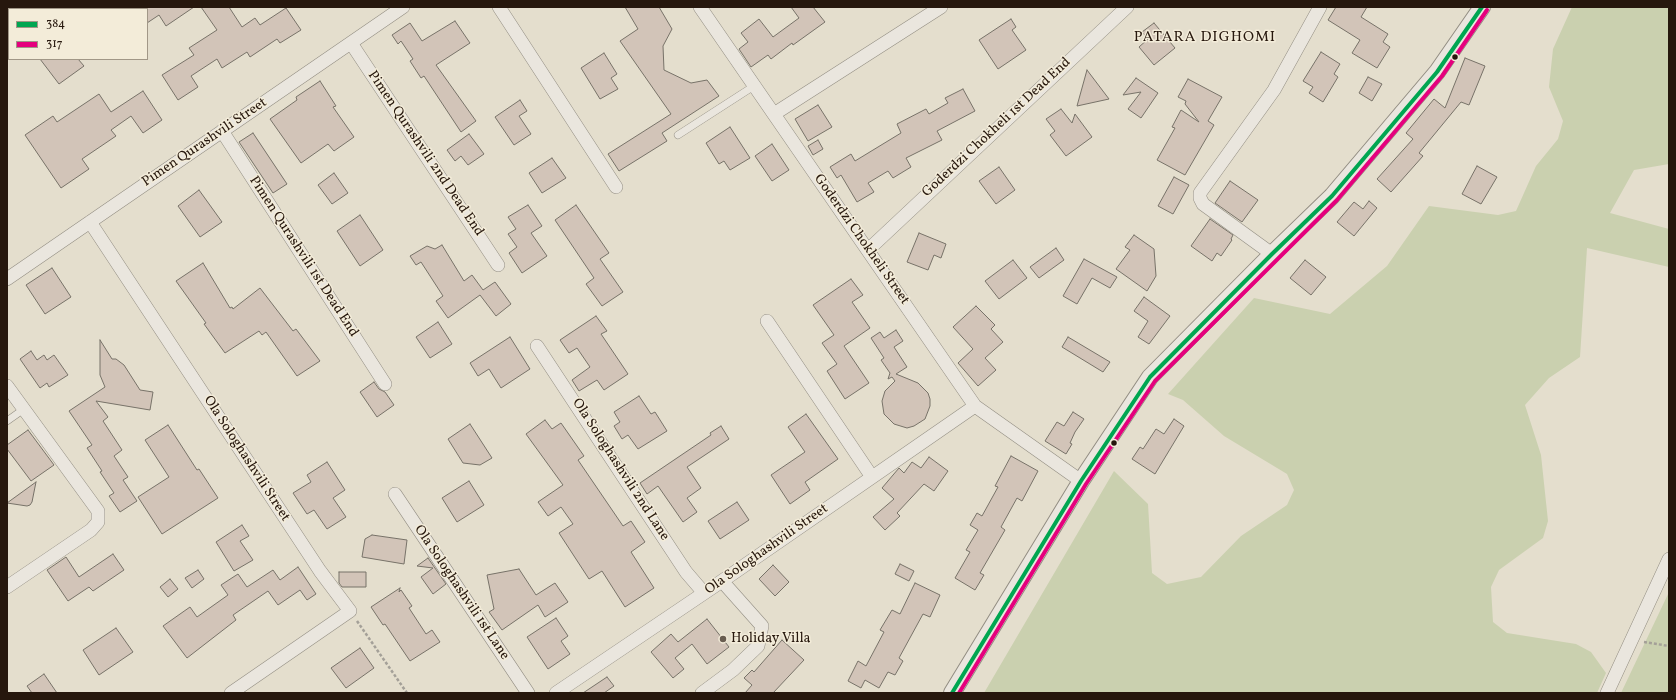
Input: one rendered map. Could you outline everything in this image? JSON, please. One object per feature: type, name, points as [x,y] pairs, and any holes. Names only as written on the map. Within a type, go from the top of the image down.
[{"type":"street","name":"Pimen Qurashvili Street","points":[[7,279],[403,7]]},
{"type":"street","points":[[499,7],[616,187]]},
{"type":"street","name":"Goderdzi Chokheli Street","points":[[700,7],[975,406],[1081,481]]},
{"type":"street","points":[[774,114],[941,7]]},
{"type":"street","name":"Goderdzi Chokheli 1st Dead End","points":[[868,250],[1127,7]]},
{"type":"street","points":[[1272,254],[1203,204],[1200,198],[1200,193],[1274,90],[1320,7]]},
{"type":"street","points":[[952,693],[1081,481],[1150,377],[1332,196],[1437,72],[1482,7]]},
{"type":"street","name":"Pimen Qurashvili 2nd Dead End","points":[[351,43],[498,265]]},
{"type":"street","name":"Pimen Qurashvili 1st Dead End","points":[[222,131],[384,384]]},
{"type":"street","name":"Ola Sologhashvili Street","points":[[90,222],[320,571],[350,611]]},
{"type":"street","points":[[767,321],[872,477]]},
{"type":"street","name":"Ola Sologhashvili 2nd Lane","points":[[537,346],[686,572],[704,593]]},
{"type":"street","points":[[7,386],[98,511],[98,522],[91,530],[7,587]]},
{"type":"street","name":"Ola Sologhashvili Street","points":[[556,693],[722,581],[975,406]]},
{"type":"street","name":"Ola Sologhashvili 1st Lane","points":[[395,494],[528,693]]},
{"type":"street","points":[[1607,693],[1669,559]]},
{"type":"street","points":[[702,693],[733,670],[758,646],[762,626],[722,581]]},
{"type":"street","points":[[231,693],[350,611]]},
{"type":"lane","points":[[678,135],[754,86]]},
{"type":"lane","points":[[7,421],[24,409]]},
{"type":"path","points":[[350,611],[407,693]]},
{"type":"path","points":[[1631,640],[1669,646]]},
{"type":"green space","points":[[1572,7],[1669,7],[1669,164],[1634,170],[1610,213],[1669,229],[1669,267],[1587,248],[1580,357],[1549,378],[1525,405],[1541,455],[1548,521],[1543,538],[1499,570],[1491,587],[1493,622],[1507,633],[1576,644],[1591,652],[1606,673],[1597,693],[984,693],[1114,471],[1148,504],[1152,573],[1167,584],[1201,577],[1241,536],[1287,505],[1294,490],[1287,474],[1224,436],[1183,400],[1168,394],[1254,298],[1330,314],[1387,266],[1429,206],[1498,215],[1516,211],[1536,166],[1558,139],[1563,121],[1549,87],[1553,49]]},
{"type":"green space","points":[[1669,592],[1669,693],[1621,693]]},
{"type":"building","points":[[194,7],[166,26],[159,15],[148,22],[147,8]]},
{"type":"building","points":[[201,7],[229,7],[242,27],[255,18],[260,25],[286,8],[301,30],[280,43],[277,39],[250,57],[247,52],[222,68],[217,59],[191,76],[198,87],[178,100],[162,75],[194,55],[189,48],[217,30]]},
{"type":"building","points":[[625,7],[659,7],[672,29],[663,46],[664,70],[691,83],[707,80],[719,96],[662,133],[667,141],[619,171],[608,154],[671,114],[620,41],[638,29]]},
{"type":"building","points":[[791,7],[813,7],[825,22],[793,45],[792,43],[771,59],[768,55],[751,67],[739,49],[748,42],[741,33],[759,19],[773,37],[799,18]]},
{"type":"building","points":[[1336,7],[1367,7],[1361,17],[1388,34],[1383,42],[1390,47],[1377,68],[1352,53],[1360,40],[1328,20]]},
{"type":"building","points":[[1011,19],[1016,27],[1012,30],[1026,50],[998,69],[979,40]]},
{"type":"building","points":[[455,21],[470,43],[436,65],[476,121],[461,132],[424,76],[421,78],[410,61],[413,59],[401,41],[398,44],[392,35],[410,23],[422,41]]},
{"type":"building","points":[[1154,23],[1175,48],[1154,65],[1139,47],[1148,39],[1142,32]]},
{"type":"building","points":[[1321,52],[1340,64],[1334,74],[1338,77],[1323,102],[1309,93],[1313,87],[1303,81]]},
{"type":"building","points":[[604,53],[617,74],[611,78],[618,89],[600,99],[581,68]]},
{"type":"building","points":[[1465,58],[1485,66],[1469,105],[1461,102],[1419,153],[1423,156],[1391,192],[1377,179],[1413,139],[1406,133],[1434,99],[1445,108]]},
{"type":"building","points":[[41,60],[79,60],[84,66],[59,84]]},
{"type":"building","points":[[1087,70],[1109,99],[1077,106]]},
{"type":"building","points":[[1368,77],[1382,84],[1372,101],[1359,93]]},
{"type":"building","points":[[1136,78],[1158,93],[1141,118],[1128,109],[1141,92],[1123,95]]},
{"type":"building","points":[[1188,79],[1222,97],[1208,121],[1214,125],[1185,175],[1157,160],[1175,128],[1172,127],[1181,110],[1199,122],[1185,104],[1186,101],[1178,97]]},
{"type":"building","points":[[320,81],[336,106],[333,107],[354,137],[334,151],[328,144],[301,163],[270,119],[297,100],[296,97]]},
{"type":"building","points":[[963,89],[975,111],[937,131],[942,140],[906,158],[911,167],[893,178],[888,171],[868,183],[874,192],[857,202],[841,175],[837,178],[830,167],[851,154],[855,161],[901,133],[897,124],[926,109],[929,114],[948,103],[945,98]]},
{"type":"building","points":[[143,91],[162,120],[143,133],[131,116],[111,130],[116,136],[82,159],[89,169],[61,188],[25,135],[53,116],[57,122],[99,94],[111,112]]},
{"type":"building","points":[[520,100],[527,111],[519,116],[531,134],[514,145],[495,117]]},
{"type":"building","points":[[818,105],[832,127],[808,141],[795,119]]},
{"type":"building","points":[[1061,109],[1072,123],[1075,114],[1092,137],[1066,156],[1050,135],[1055,131],[1046,119]]},
{"type":"building","points":[[730,127],[750,158],[730,170],[724,161],[719,164],[706,143]]},
{"type":"building","points":[[253,133],[287,184],[273,193],[239,142]]},
{"type":"building","points":[[469,134],[484,154],[468,165],[461,156],[455,161],[447,150]]},
{"type":"building","points":[[818,140],[823,149],[813,155],[808,146]]},
{"type":"building","points":[[772,144],[789,170],[772,181],[755,156]]},
{"type":"building","points":[[552,158],[566,178],[542,193],[529,173]]},
{"type":"building","points":[[1477,166],[1497,177],[1481,204],[1462,194]]},
{"type":"building","points":[[999,167],[1015,190],[996,204],[979,181]]},
{"type":"building","points":[[334,173],[348,193],[332,204],[318,185]]},
{"type":"building","points":[[1174,177],[1189,185],[1173,214],[1158,206]]},
{"type":"building","points":[[1230,181],[1258,200],[1242,222],[1215,203]]},
{"type":"building","points":[[199,190],[222,222],[200,237],[178,206]]},
{"type":"building","points":[[1369,201],[1377,208],[1354,236],[1337,222],[1354,202],[1363,209]]},
{"type":"building","points":[[528,205],[542,226],[531,233],[547,256],[522,273],[509,253],[517,247],[508,234],[516,229],[508,217]]},
{"type":"building","points":[[576,205],[609,253],[600,259],[623,292],[602,306],[586,284],[594,278],[555,220]]},
{"type":"building","points":[[360,215],[383,250],[360,266],[337,231]]},
{"type":"building","points":[[1210,219],[1233,235],[1232,240],[1221,256],[1217,253],[1212,261],[1191,246]]},
{"type":"building","points":[[919,233],[946,244],[941,258],[934,255],[928,270],[907,262]]},
{"type":"building","points":[[1134,235],[1154,249],[1156,276],[1147,291],[1116,269],[1130,250],[1125,247]]},
{"type":"building","points":[[442,245],[464,281],[472,275],[483,290],[495,282],[511,304],[496,316],[480,295],[448,318],[436,301],[443,296],[421,262],[416,265],[410,256],[427,246],[435,249]]},
{"type":"building","points":[[1056,248],[1064,260],[1039,278],[1030,267]]},
{"type":"building","points":[[1084,259],[1117,277],[1110,288],[1092,278],[1077,304],[1063,296]]},
{"type":"building","points":[[1013,260],[1027,278],[999,299],[985,281]]},
{"type":"building","points":[[1305,260],[1326,277],[1311,295],[1290,278]]},
{"type":"building","points":[[203,263],[230,308],[232,307],[233,309],[260,288],[293,331],[296,329],[320,361],[297,376],[266,332],[262,335],[259,331],[225,353],[176,281]]},
{"type":"building","points":[[52,268],[71,297],[45,314],[26,285]]},
{"type":"building","points":[[851,279],[863,295],[852,302],[870,328],[844,346],[869,383],[845,399],[827,371],[837,364],[822,343],[834,335],[813,305]]},
{"type":"building","points":[[1144,297],[1170,316],[1149,344],[1138,337],[1148,321],[1134,311]]},
{"type":"building","points":[[976,306],[995,325],[991,329],[1003,342],[985,358],[996,370],[978,386],[958,363],[973,349],[953,327]]},
{"type":"building","points":[[596,316],[607,331],[601,334],[628,374],[604,390],[597,380],[579,391],[572,380],[590,367],[577,348],[569,353],[560,340]]},
{"type":"building","points":[[438,322],[452,344],[430,358],[416,337]]},
{"type":"building","points":[[896,330],[903,341],[894,347],[907,367],[896,374],[918,383],[928,393],[930,399],[930,406],[925,419],[914,426],[907,428],[894,424],[884,414],[882,401],[885,391],[895,381],[892,377],[888,379],[890,373],[881,360],[884,358],[871,338],[880,332],[884,338]]},
{"type":"building","points":[[510,337],[530,369],[501,388],[489,369],[478,376],[470,363]]},
{"type":"building","points":[[1068,337],[1110,362],[1103,372],[1062,347]]},
{"type":"building","points":[[100,340],[112,359],[116,359],[124,365],[140,390],[153,392],[150,410],[96,401],[108,417],[103,421],[122,450],[114,456],[128,477],[123,480],[137,501],[120,512],[109,496],[114,493],[100,472],[102,471],[87,448],[92,445],[69,411],[105,387],[100,375]]},
{"type":"building","points":[[31,351],[37,360],[44,355],[47,360],[54,355],[68,375],[49,387],[47,383],[40,388],[20,359]]},
{"type":"building","points":[[374,382],[379,389],[385,392],[394,405],[377,417],[360,392]]},
{"type":"building","points":[[639,396],[651,414],[655,412],[667,431],[638,449],[628,435],[622,439],[614,426],[620,422],[614,412]]},
{"type":"building","points":[[1073,412],[1084,419],[1075,432],[1070,443],[1072,444],[1066,454],[1045,441],[1057,422],[1064,426]]},
{"type":"building","points":[[806,414],[838,459],[805,482],[810,490],[790,504],[771,475],[805,452],[788,427]]},
{"type":"building","points":[[1174,419],[1184,426],[1155,474],[1132,459],[1140,447],[1143,449],[1156,429],[1164,434]]},
{"type":"building","points":[[545,420],[552,429],[561,423],[584,456],[578,460],[623,526],[631,521],[645,542],[631,552],[654,588],[625,607],[602,571],[589,579],[559,533],[573,524],[561,507],[548,516],[538,502],[563,485],[526,434]]},
{"type":"building","points":[[470,424],[492,458],[480,465],[463,463],[448,439]]},
{"type":"building","points":[[168,425],[197,470],[199,469],[218,498],[162,534],[138,497],[169,477],[145,440]]},
{"type":"building","points":[[721,426],[729,439],[687,467],[701,488],[687,498],[697,512],[683,522],[658,486],[647,494],[640,483],[711,435],[710,433]]},
{"type":"building","points":[[28,430],[54,465],[31,481],[7,449],[7,445]]},
{"type":"building","points":[[1011,456],[1038,471],[1022,501],[1017,498],[1001,527],[1005,530],[980,573],[984,575],[975,590],[955,578],[970,552],[966,550],[978,530],[970,525],[977,513],[982,516],[998,487],[995,486]]},
{"type":"building","points":[[929,457],[948,471],[934,491],[924,484],[897,513],[900,516],[885,530],[873,517],[894,499],[882,488],[899,468],[904,473],[912,462],[921,468]]},
{"type":"building","points":[[327,462],[345,490],[333,498],[346,517],[327,529],[314,510],[307,514],[293,493],[311,482],[307,475]]},
{"type":"building","points":[[469,481],[484,505],[457,522],[442,498]]},
{"type":"building","points":[[36,482],[30,505],[27,506],[7,503]]},
{"type":"building","points":[[737,502],[749,520],[720,539],[708,521]]},
{"type":"building","points":[[242,525],[249,536],[240,541],[253,560],[234,571],[216,542]]},
{"type":"building","points":[[372,535],[407,540],[404,564],[362,557],[365,539]]},
{"type":"building","points":[[113,554],[124,570],[93,591],[89,587],[68,601],[47,570],[66,557],[79,577]]},
{"type":"building","points":[[428,558],[446,584],[433,594],[421,577],[433,568],[417,566]]},
{"type":"building","points":[[900,564],[914,571],[909,581],[895,574]]},
{"type":"building","points":[[773,565],[789,582],[775,596],[759,579]]},
{"type":"building","points":[[298,567],[316,594],[307,600],[300,590],[278,605],[268,591],[233,615],[236,620],[187,658],[163,626],[190,607],[197,617],[228,595],[221,585],[238,574],[247,587],[273,570],[280,580]]},
{"type":"building","points":[[519,569],[536,595],[555,583],[568,602],[545,617],[538,605],[502,630],[489,612],[494,609],[487,575]]},
{"type":"building","points":[[198,570],[204,579],[192,588],[185,578]]},
{"type":"building","points":[[339,572],[366,572],[366,587],[342,587],[339,583]]},
{"type":"building","points":[[170,579],[178,589],[168,597],[160,587]]},
{"type":"building","points":[[915,583],[940,595],[930,617],[923,614],[899,658],[903,661],[895,675],[888,672],[879,688],[865,680],[861,688],[848,681],[858,661],[866,666],[884,632],[880,630],[892,610],[900,614]]},
{"type":"building","points":[[400,588],[399,592],[401,590],[412,606],[409,608],[426,634],[432,630],[440,642],[410,661],[385,624],[383,625],[371,607]]},
{"type":"building","points":[[556,618],[568,636],[561,641],[570,654],[548,669],[527,637]]},
{"type":"building","points":[[707,619],[729,647],[707,664],[692,644],[675,658],[684,669],[673,678],[651,652],[671,634],[678,642]]},
{"type":"building","points":[[116,628],[133,652],[99,675],[83,650]]},
{"type":"building","points":[[782,640],[804,660],[773,693],[745,693],[752,685],[744,678],[752,670],[754,672]]},
{"type":"building","points":[[360,648],[374,668],[346,688],[331,668]]},
{"type":"building","points":[[44,674],[57,693],[32,693],[27,686]]},
{"type":"building","points":[[607,677],[614,686],[604,693],[583,693]]},
{"type":"transit line","name":"384","points":[[952,693],[1081,481],[1150,377],[1332,196],[1437,72],[1482,7]]},
{"type":"transit line","name":"317","points":[[959,693],[1086,484],[1155,381],[1337,200],[1442,76],[1487,10]]},
{"type":"place","name":"Holiday Villa","points":[[723,639]]},
{"type":"district","name":"PATARA DIGHOMI","points":[[1205,38]]}]
